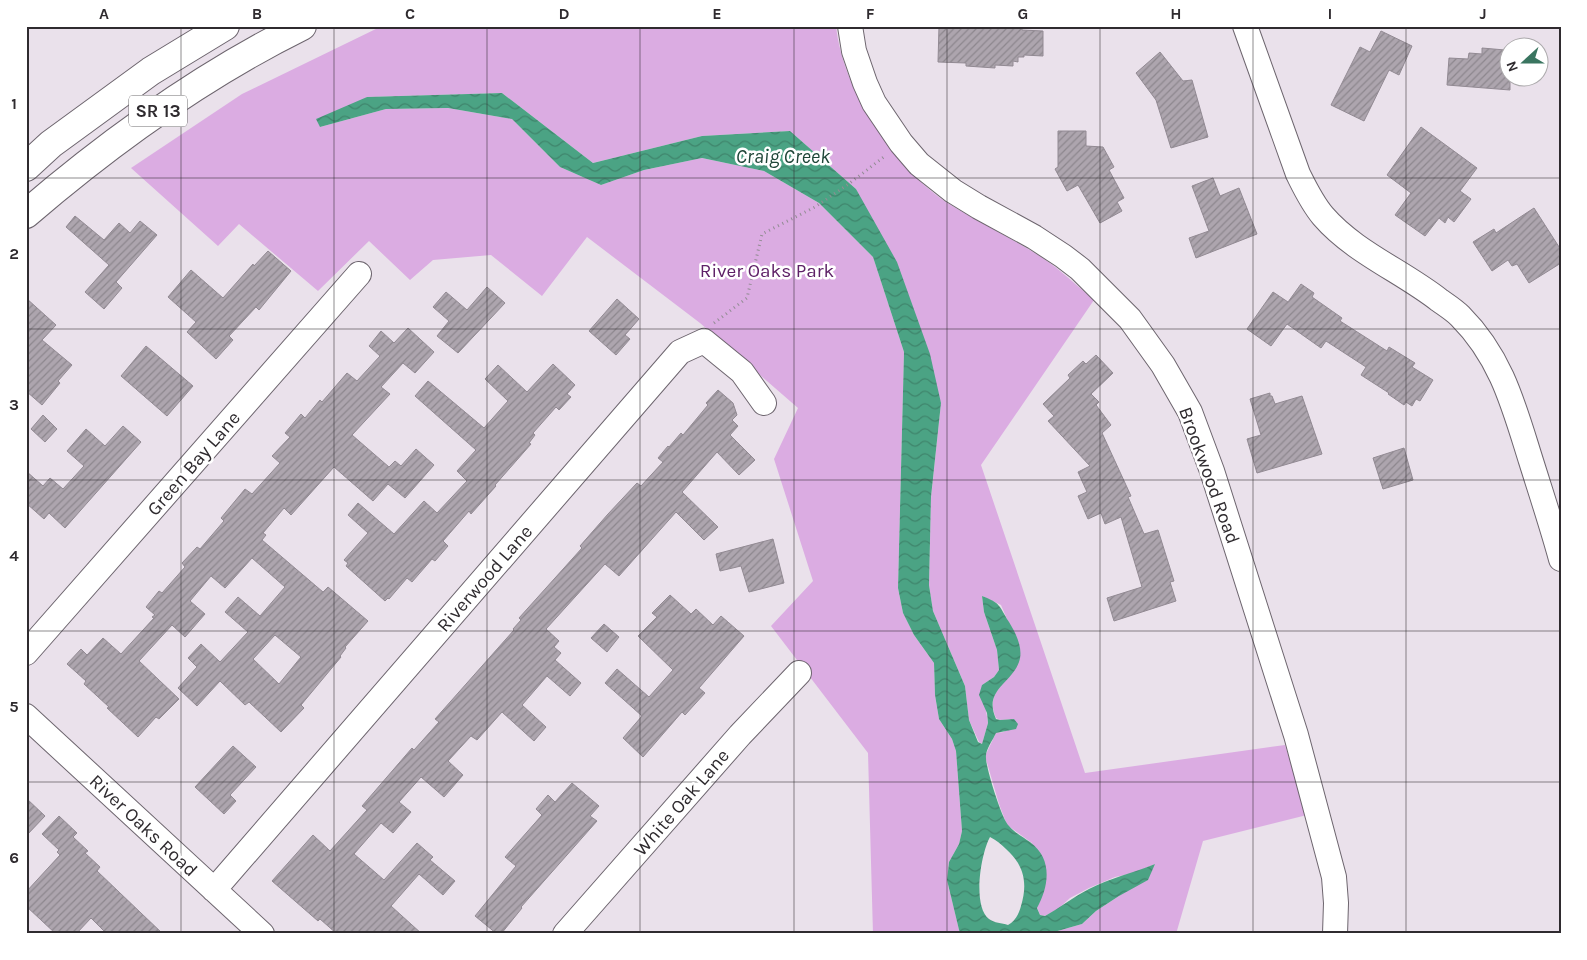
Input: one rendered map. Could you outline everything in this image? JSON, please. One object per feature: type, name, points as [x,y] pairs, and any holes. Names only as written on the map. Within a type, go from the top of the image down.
[{"type":"main road","name":"SR 13","points":[[26,167],[52,144],[151,71],[225,26]]},
{"type":"main road","name":"SR 13","points":[[26,214],[78,170],[171,101],[237,60],[302,26]]},
{"type":"street","name":"Brookwood Road","points":[[850,26],[854,51],[868,90],[880,113],[901,143],[919,164],[953,191],[1034,237],[1080,269],[1130,319],[1163,365],[1190,412],[1212,471],[1296,735],[1334,877],[1336,903],[1335,934]]},
{"type":"street","points":[[1245,26],[1298,174],[1308,195],[1322,215],[1350,241],[1423,287],[1459,315],[1481,339],[1494,359],[1504,380],[1515,412],[1561,559]]},
{"type":"street","name":"Green Bay Lane","points":[[26,653],[359,274]]},
{"type":"street","points":[[704,341],[742,372],[764,403]]},
{"type":"street","name":"Riverwood Lane","points":[[214,890],[680,352],[704,341]]},
{"type":"street","name":"White Oak Lane","points":[[565,934],[740,735],[799,673]]},
{"type":"street","name":"River Oaks Road","points":[[26,716],[262,934]]},
{"type":"path","points":[[704,341],[713,324],[747,298],[762,234],[815,207],[850,184],[901,143]]},
{"type":"green space","name":"River Oaks Park","points":[[382,26],[836,26],[849,75],[860,100],[874,125],[907,168],[926,187],[946,202],[1041,257],[1062,272],[1094,300],[981,465],[1085,773],[1285,745],[1307,815],[1203,841],[1176,934],[1047,934],[1082,924],[1096,911],[1119,896],[1155,864],[1089,888],[1070,898],[1058,909],[1045,916],[1040,915],[1037,907],[1040,901],[1032,843],[1007,825],[985,756],[996,733],[1004,732],[1014,719],[1000,720],[996,718],[993,705],[995,694],[1011,674],[1007,619],[1001,605],[982,596],[984,612],[997,650],[999,670],[994,677],[982,685],[988,723],[982,744],[979,742],[969,720],[965,686],[933,611],[929,585],[931,498],[941,403],[856,189],[790,131],[702,136],[593,163],[502,93],[367,97],[320,127],[386,109],[448,108],[512,119],[560,167],[601,185],[644,170],[702,158],[764,171],[819,203],[873,257],[904,352],[898,588],[903,613],[914,635],[934,663],[935,695],[939,719],[952,739],[956,751],[962,831],[959,844],[949,862],[947,880],[960,934],[873,934],[868,753],[771,626],[813,581],[774,459],[798,408],[700,323],[587,237],[542,296],[491,255],[433,260],[410,280],[369,241],[318,291],[239,224],[218,246],[131,168],[242,94]]},
{"type":"water","name":"Craig Creek","points":[[502,93],[593,163],[702,136],[790,131],[856,189],[897,262],[930,354],[941,403],[931,497],[929,585],[933,611],[965,686],[969,720],[978,742],[982,744],[988,723],[987,713],[979,695],[982,685],[994,677],[999,670],[997,650],[984,612],[982,596],[999,606],[1014,630],[1020,646],[1019,662],[1015,670],[995,694],[993,701],[996,719],[1014,719],[1018,724],[1016,729],[996,733],[988,748],[986,758],[995,794],[1006,822],[1014,831],[1030,842],[1042,856],[1047,873],[1044,891],[1037,908],[1040,915],[1045,916],[1077,895],[1097,885],[1155,864],[1148,880],[1096,911],[1082,924],[1047,934],[960,934],[947,880],[949,862],[959,844],[962,831],[956,751],[952,739],[939,719],[935,695],[934,663],[914,635],[903,613],[898,588],[904,352],[873,257],[819,203],[764,171],[702,158],[644,170],[601,185],[560,167],[512,119],[448,108],[386,109],[320,127],[316,119],[367,97]],"holes":[[[990,837],[1012,855],[1021,868],[1023,875],[1024,890],[1020,909],[1015,919],[1008,925],[989,919],[981,903],[979,892],[981,867]]]},
{"type":"building","points":[[939,26],[1022,26],[1022,30],[1043,31],[1043,56],[1024,55],[1024,57],[1018,57],[1018,62],[1013,61],[1013,66],[995,65],[995,68],[966,66],[966,63],[938,62]]},
{"type":"building","points":[[1381,31],[1412,46],[1399,75],[1389,70],[1364,121],[1331,105],[1360,47],[1370,52]]},
{"type":"building","points":[[1482,48],[1500,50],[1500,88],[1510,88],[1510,90],[1447,85],[1449,58],[1468,59],[1469,53],[1482,54]]},
{"type":"building","points":[[1160,52],[1183,81],[1192,80],[1208,137],[1171,148],[1156,100],[1136,73]]},
{"type":"building","points":[[1421,127],[1477,168],[1460,191],[1471,199],[1454,222],[1448,217],[1445,223],[1439,218],[1425,236],[1395,215],[1411,193],[1387,175]]},
{"type":"building","points":[[1058,131],[1086,131],[1086,146],[1103,147],[1114,167],[1109,170],[1124,198],[1117,202],[1122,211],[1100,223],[1078,185],[1067,191],[1055,169],[1058,167]]},
{"type":"building","points":[[1213,178],[1220,196],[1239,188],[1257,234],[1196,258],[1189,238],[1209,231],[1192,186]]},
{"type":"building","points":[[1534,208],[1561,250],[1561,263],[1529,283],[1517,264],[1512,266],[1508,260],[1492,271],[1473,242],[1494,229],[1496,233]]},
{"type":"building","points":[[75,216],[104,240],[119,223],[130,233],[140,221],[157,235],[116,282],[122,288],[104,309],[85,292],[109,265],[66,227]]},
{"type":"building","points":[[268,251],[291,271],[259,310],[256,307],[229,336],[233,340],[216,359],[187,332],[196,322],[168,297],[191,270],[223,298],[253,264],[254,266]]},
{"type":"building","points":[[1301,284],[1314,293],[1312,297],[1342,318],[1340,321],[1387,351],[1389,347],[1415,363],[1412,367],[1433,380],[1420,401],[1416,399],[1412,406],[1406,402],[1404,405],[1361,375],[1366,367],[1326,341],[1321,348],[1287,324],[1271,346],[1247,329],[1273,292],[1288,302]]},
{"type":"building","points":[[487,287],[505,303],[458,353],[437,336],[449,321],[433,307],[446,292],[467,310]]},
{"type":"building","points":[[26,298],[56,325],[42,340],[72,365],[58,381],[60,383],[42,405],[26,391]]},
{"type":"building","points":[[617,299],[639,319],[625,335],[630,339],[616,355],[589,331]]},
{"type":"building","points":[[408,328],[434,352],[415,373],[403,363],[381,387],[390,394],[352,435],[389,467],[395,461],[401,466],[416,449],[434,465],[405,498],[388,484],[373,501],[334,467],[291,515],[284,508],[263,533],[266,535],[262,540],[323,592],[328,587],[368,621],[345,647],[341,657],[301,705],[304,708],[281,732],[249,702],[245,705],[220,681],[197,706],[178,688],[197,667],[188,658],[201,644],[220,662],[248,632],[225,612],[238,597],[260,616],[285,587],[252,558],[225,588],[211,576],[190,601],[205,614],[185,637],[172,625],[139,661],[179,699],[159,719],[156,717],[138,737],[107,708],[109,707],[84,684],[86,681],[67,664],[81,649],[87,655],[103,638],[121,654],[154,618],[152,617],[155,615],[146,607],[159,591],[162,593],[185,567],[182,563],[197,547],[200,549],[224,521],[221,518],[245,489],[252,494],[280,463],[272,456],[290,437],[285,433],[301,414],[305,418],[320,400],[322,402],[347,373],[357,381],[380,356],[369,346],[381,331],[394,343]],"holes":[[[275,635],[301,657],[279,684],[253,659]]]},
{"type":"building","points":[[146,346],[193,386],[167,416],[121,376]]},
{"type":"building","points":[[1096,355],[1113,373],[1091,394],[1099,402],[1096,405],[1111,425],[1102,433],[1131,496],[1128,497],[1144,534],[1158,530],[1174,581],[1170,582],[1176,601],[1114,621],[1107,598],[1142,587],[1121,517],[1105,524],[1101,513],[1088,519],[1078,496],[1087,492],[1078,472],[1090,466],[1048,421],[1054,416],[1043,404],[1070,378],[1068,375],[1083,361],[1086,364]]},
{"type":"building","points":[[553,364],[575,385],[567,394],[571,397],[559,410],[556,407],[533,433],[535,435],[529,443],[531,444],[496,486],[471,514],[469,511],[443,541],[448,546],[435,561],[432,559],[412,582],[407,578],[389,599],[385,601],[346,566],[348,563],[344,560],[368,533],[348,515],[358,503],[394,534],[424,501],[437,513],[467,481],[457,471],[476,450],[415,396],[428,381],[484,428],[508,401],[485,379],[498,365],[527,392]]},
{"type":"building","points":[[718,390],[733,403],[737,415],[732,420],[738,426],[730,435],[755,460],[739,475],[717,452],[682,492],[718,527],[704,540],[676,512],[619,576],[605,564],[546,629],[559,641],[554,647],[561,653],[555,660],[581,683],[570,696],[547,676],[522,705],[546,727],[534,741],[502,712],[477,740],[471,736],[448,761],[463,775],[444,797],[421,777],[399,802],[411,812],[393,833],[381,823],[354,854],[384,880],[417,843],[433,857],[430,860],[455,881],[443,895],[419,874],[391,906],[422,934],[337,934],[320,919],[318,921],[272,881],[313,835],[330,851],[367,810],[362,806],[412,748],[414,750],[439,722],[435,719],[514,630],[521,620],[519,618],[582,548],[580,546],[608,514],[637,483],[641,486],[663,462],[658,458],[681,433],[683,435]]},
{"type":"building","points":[[1270,393],[1275,404],[1302,396],[1322,454],[1257,473],[1247,439],[1261,435],[1250,399]]},
{"type":"building","points":[[43,415],[57,429],[45,442],[31,429]]},
{"type":"building","points":[[123,426],[141,442],[65,528],[49,513],[44,519],[26,503],[26,471],[43,486],[50,478],[63,489],[84,466],[67,451],[86,429],[105,446]]},
{"type":"building","points":[[1404,448],[1413,480],[1383,489],[1373,458]]},
{"type":"building","points":[[773,539],[784,583],[749,592],[741,566],[720,571],[716,554]]},
{"type":"building","points":[[670,595],[691,614],[696,609],[713,625],[721,616],[744,636],[699,688],[705,693],[685,715],[682,712],[643,757],[623,738],[642,716],[605,683],[617,669],[649,697],[673,670],[638,636],[657,617],[652,613]]},
{"type":"building","points":[[604,624],[619,637],[607,652],[591,638]]},
{"type":"building","points":[[233,746],[256,767],[230,795],[236,801],[224,814],[195,787]]},
{"type":"building","points":[[572,783],[599,806],[590,816],[597,821],[521,907],[501,934],[497,934],[475,916],[516,866],[505,857],[542,815],[536,809],[548,795],[555,802]]},
{"type":"building","points":[[26,798],[45,816],[26,836]]},
{"type":"building","points":[[59,816],[77,833],[73,837],[88,851],[85,853],[100,867],[97,871],[163,934],[107,934],[91,918],[76,934],[56,934],[26,906],[26,892],[60,855],[57,852],[59,850],[42,834]]}]
